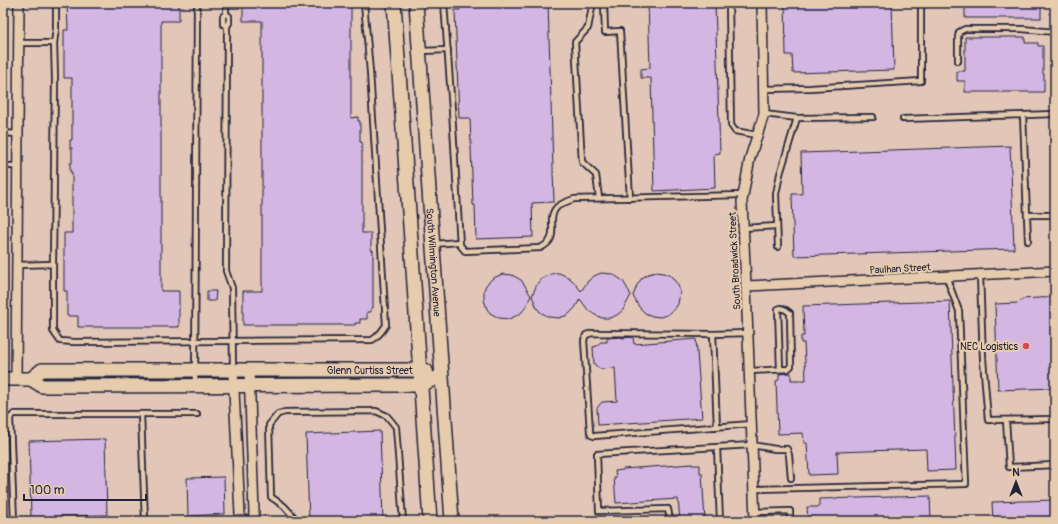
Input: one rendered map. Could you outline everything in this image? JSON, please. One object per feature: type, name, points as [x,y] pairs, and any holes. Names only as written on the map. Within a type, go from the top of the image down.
[{"type":"main road","name":"South Wilmington Avenue","points":[[394,3],[430,521]]},
{"type":"main road","name":"South Wilmington Avenue","points":[[416,3],[452,521]]},
{"type":"main road","name":"Glenn Curtiss Street","points":[[32,379],[42,370],[420,369],[441,376]]},
{"type":"main road","name":"Glenn Curtiss Street","points":[[3,379],[32,379],[42,386],[391,386],[421,385],[441,376]]},
{"type":"street","points":[[16,379],[19,3]]},
{"type":"street","name":"South Broadwick Street","points":[[755,517],[742,201],[750,158],[764,114],[762,3]]},
{"type":"street","name":"Paulhan Street","points":[[746,286],[1055,271]]},
{"type":"street","points":[[233,370],[240,520],[247,518],[254,520],[249,370]]},
{"type":"lane","points":[[56,3],[56,29],[54,43],[53,331],[60,341],[74,342],[233,342],[372,340],[377,338],[386,325],[370,72],[364,3]]},
{"type":"lane","points":[[195,385],[197,3]]},
{"type":"lane","points":[[226,3],[226,14],[223,16],[223,24],[227,26],[226,271],[232,288],[233,370]]},
{"type":"lane","points":[[444,3],[460,245],[465,251],[540,248],[547,245],[552,237],[552,214],[556,208],[563,203],[574,199],[743,195]]},
{"type":"lane","points":[[592,3],[588,28],[574,42],[582,162],[596,175],[599,198]]},
{"type":"lane","points":[[604,3],[605,32],[620,31],[630,198]]},
{"type":"lane","points":[[729,3],[731,125],[735,130],[757,135]]},
{"type":"lane","points":[[763,89],[811,88],[921,81],[921,3]]},
{"type":"lane","points":[[958,61],[959,32],[965,29],[1022,29],[1055,32]]},
{"type":"lane","points":[[19,43],[54,43]]},
{"type":"lane","points":[[419,52],[448,50]]},
{"type":"lane","points":[[764,114],[797,118],[873,117]]},
{"type":"lane","points":[[903,119],[1055,114]]},
{"type":"lane","points":[[1023,115],[1028,241]]},
{"type":"lane","points":[[778,247],[776,194],[780,174],[797,118]]},
{"type":"lane","points":[[3,133],[18,134]]},
{"type":"lane","points":[[3,166],[18,166]]},
{"type":"lane","points":[[1027,215],[1055,215]]},
{"type":"lane","points":[[743,228],[778,226]]},
{"type":"lane","points":[[432,244],[460,242]]},
{"type":"lane","points":[[17,265],[53,264]]},
{"type":"lane","points":[[980,275],[983,359],[988,420],[1055,419]]},
{"type":"lane","points":[[754,489],[966,484],[959,311],[946,276]]},
{"type":"lane","points":[[750,371],[788,369],[791,366],[790,313],[781,308],[778,310],[780,369]]},
{"type":"lane","points":[[748,333],[592,333],[586,335],[584,340],[591,435],[594,436],[752,424]]},
{"type":"lane","points":[[713,334],[717,427]]},
{"type":"lane","points":[[294,521],[294,517],[284,506],[271,497],[269,426],[278,414],[285,412],[376,411],[387,416],[396,427],[403,521]]},
{"type":"lane","points":[[14,521],[10,418],[14,414],[197,414]]},
{"type":"lane","points":[[141,414],[145,521]]},
{"type":"lane","points":[[1006,420],[1009,467],[1055,465]]},
{"type":"lane","points":[[670,521],[668,509],[599,511],[597,454],[752,445],[775,449],[787,449],[791,478]]},
{"type":"lane","points":[[717,447],[720,521]]},
{"type":"lane","points":[[755,517],[790,510],[790,521]]},
{"type":"building","points":[[67,3],[179,3],[179,21],[161,21],[161,291],[179,291],[179,327],[78,327],[78,316],[67,316],[67,291],[64,291],[64,233],[72,233],[72,172],[70,172],[70,163],[72,163],[72,148],[70,148],[70,140],[72,140],[72,78],[64,78],[64,30],[68,30]]},
{"type":"building","points":[[243,3],[351,3],[351,118],[358,117],[358,121],[360,121],[360,142],[362,142],[362,233],[371,233],[371,250],[373,250],[373,308],[371,308],[371,312],[367,312],[367,319],[360,319],[360,323],[355,323],[355,325],[243,325],[243,291],[262,291],[262,21],[243,21]]},
{"type":"building","points":[[459,3],[548,3],[554,202],[532,203],[533,237],[476,239],[475,205],[473,205],[470,118],[459,118],[455,10],[460,10]]},
{"type":"building","points":[[648,3],[715,3],[720,153],[714,154],[715,188],[654,191],[651,78],[641,78],[641,69],[650,68]]},
{"type":"building","points":[[785,3],[892,3],[894,70],[793,73],[792,55],[786,55]]},
{"type":"building","points":[[965,3],[1041,3],[1041,18],[965,18]]},
{"type":"building","points":[[965,37],[1025,37],[1025,43],[1038,43],[1038,46],[1043,46],[1044,92],[965,92],[965,81],[957,81],[957,71],[965,71]]},
{"type":"building","points":[[1010,146],[1014,249],[794,256],[792,194],[802,194],[801,153]]},
{"type":"building","points":[[656,272],[671,276],[678,285],[680,292],[678,304],[674,310],[667,315],[660,317],[645,313],[639,307],[633,296],[637,285],[642,278],[648,274]]},
{"type":"building","points":[[554,273],[559,273],[568,277],[581,291],[588,281],[594,276],[601,273],[613,274],[623,281],[631,295],[623,310],[610,318],[602,318],[595,315],[588,310],[580,299],[575,308],[568,315],[559,318],[549,317],[540,312],[532,296],[540,280]]},
{"type":"building","points":[[503,274],[512,275],[521,280],[531,296],[522,312],[509,319],[499,318],[490,313],[484,300],[484,290],[486,285],[493,278]]},
{"type":"building","points":[[207,291],[216,291],[215,301],[207,301]]},
{"type":"building","name":"NEC Logistics","points":[[1055,297],[1055,388],[998,390],[995,304],[1018,303],[1022,299]]},
{"type":"building","points":[[950,301],[956,470],[927,471],[926,449],[837,452],[838,474],[809,475],[807,443],[804,443],[803,433],[778,434],[776,381],[779,380],[779,374],[791,373],[791,380],[806,380],[804,343],[801,343],[801,336],[804,336],[803,306]]},
{"type":"building","points":[[633,337],[634,344],[696,339],[702,418],[598,425],[597,408],[602,402],[617,401],[615,368],[600,369],[594,364],[593,347],[597,346],[601,342],[607,342],[607,338]]},
{"type":"building","points":[[380,431],[383,521],[309,521],[306,434]]},
{"type":"building","points":[[105,439],[107,515],[31,517],[29,441]]},
{"type":"building","points":[[692,464],[700,465],[700,473],[702,473],[705,521],[680,521],[678,499],[616,503],[614,478],[616,478],[615,471],[623,469]]},
{"type":"building","points":[[224,477],[225,514],[188,516],[187,478]]},
{"type":"building","points":[[930,496],[931,521],[808,521],[807,507],[819,507],[819,499]]},
{"type":"building","points":[[1055,500],[1055,521],[993,521],[992,502]]},
{"type":"place","name":"NEC Logistics","points":[[1026,346]]}]
